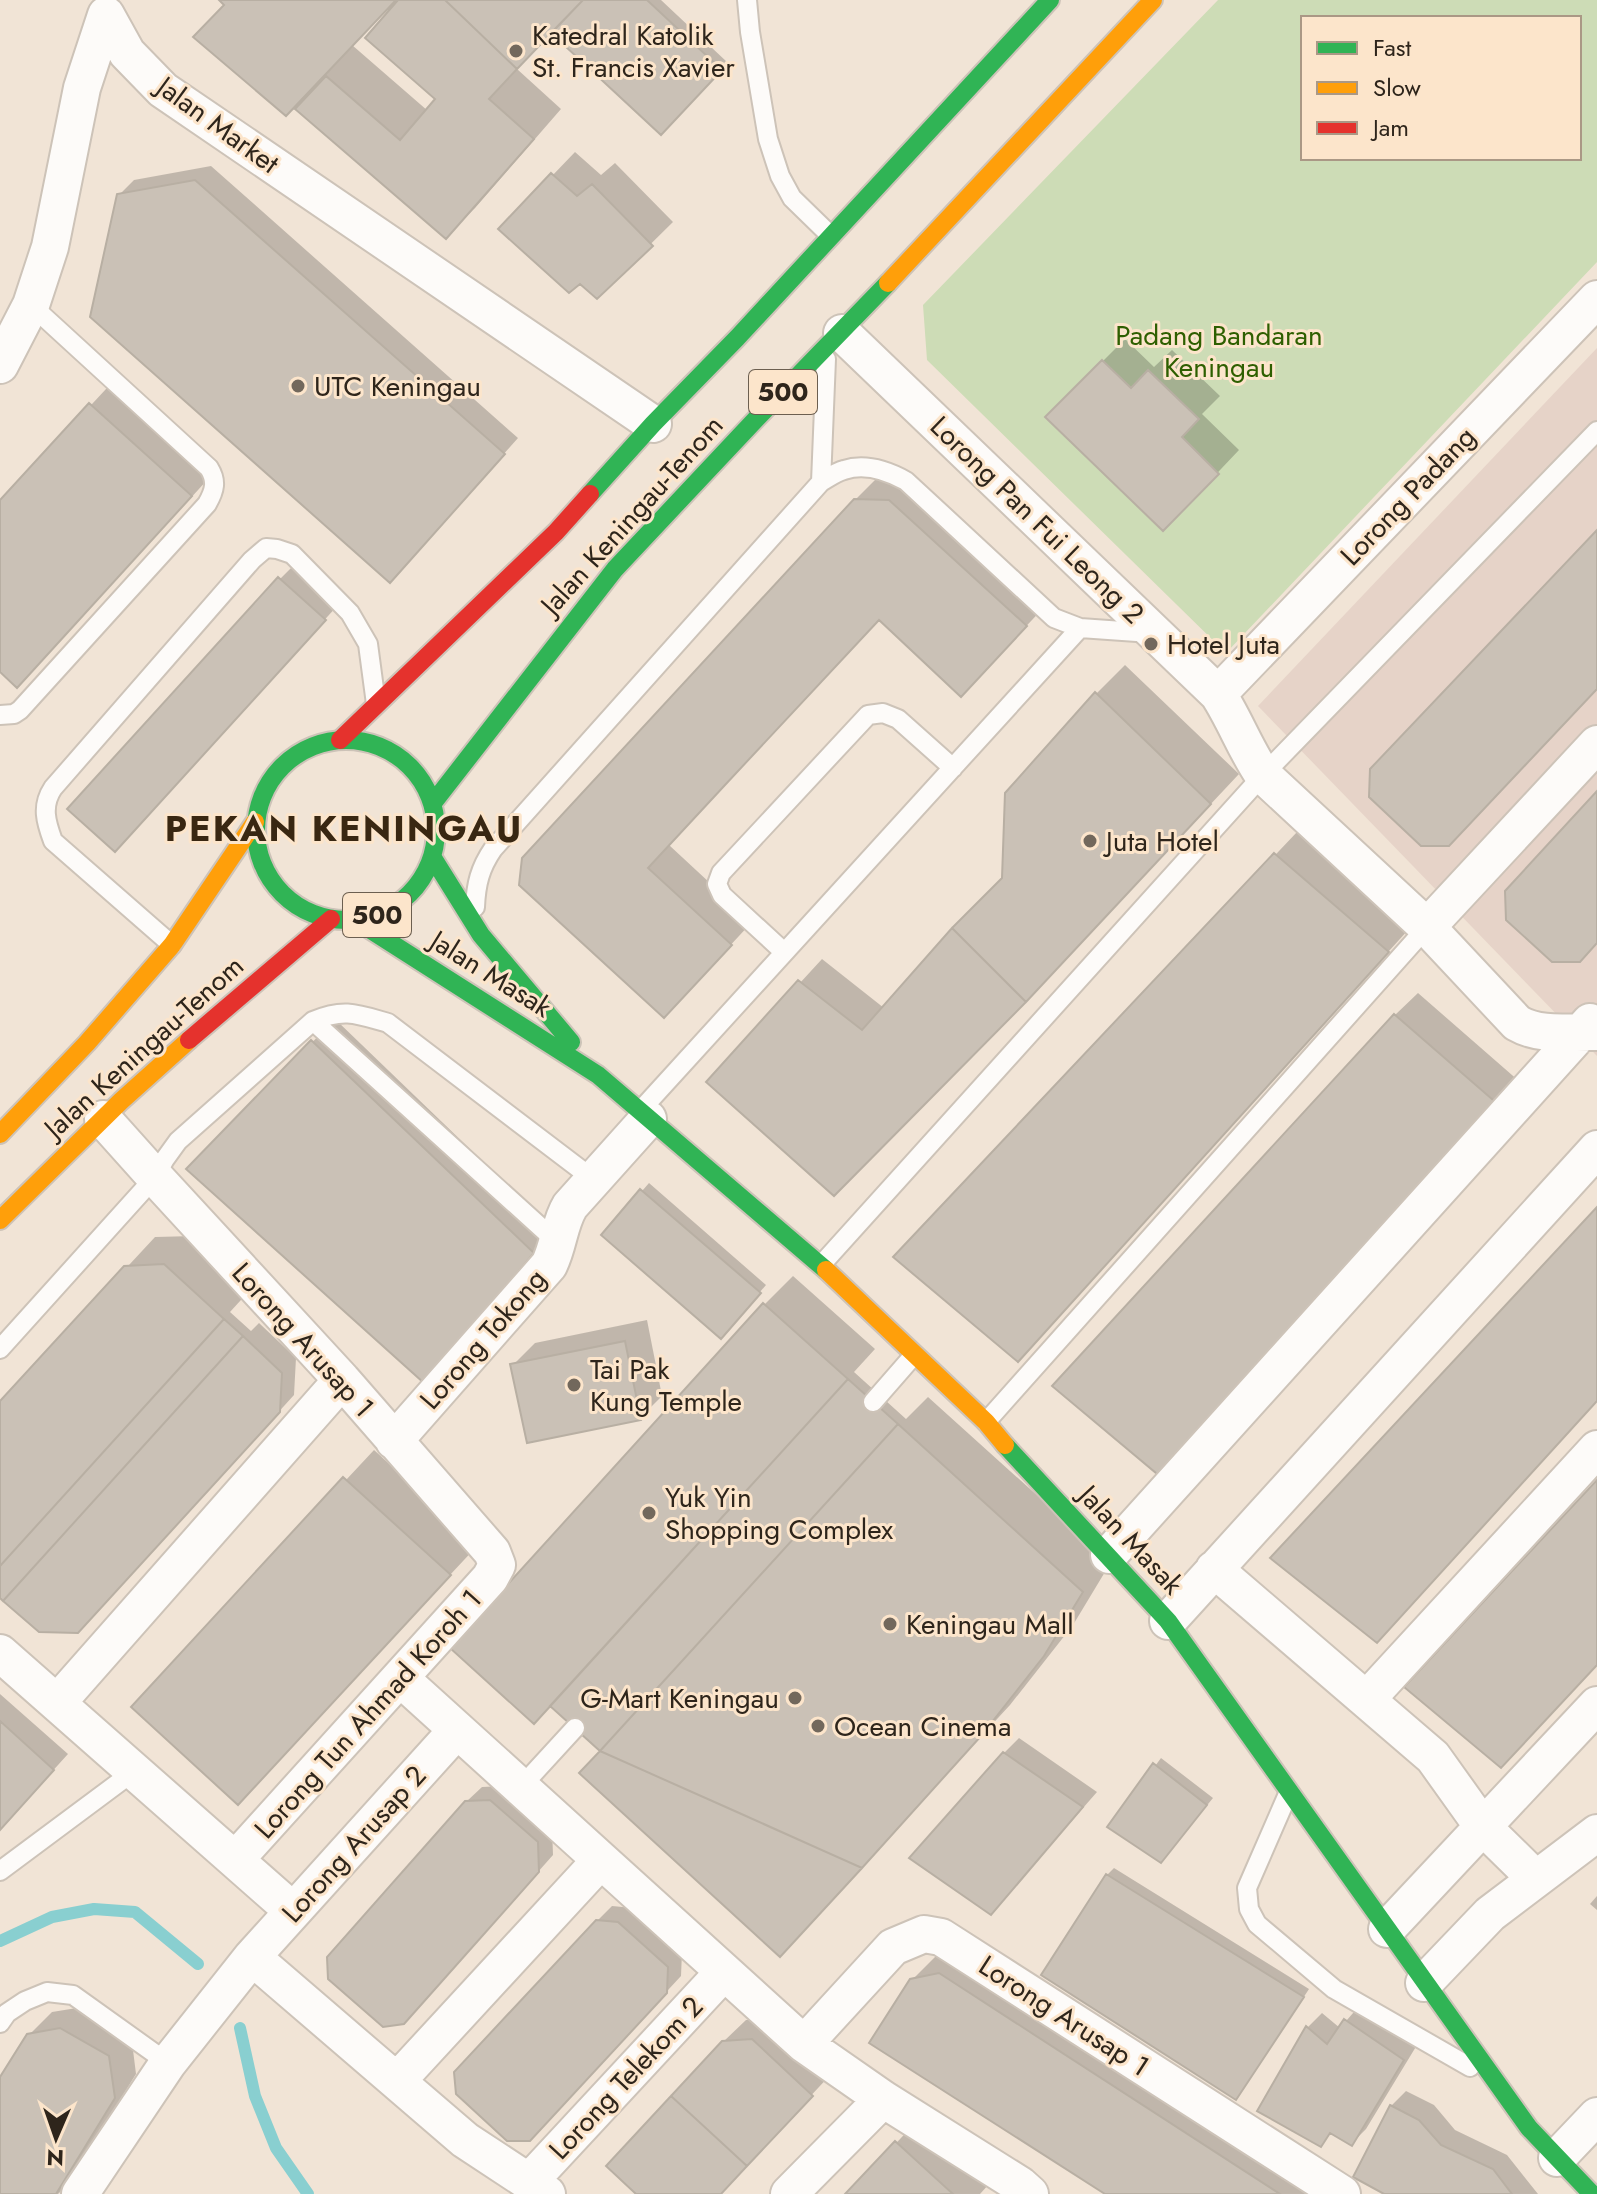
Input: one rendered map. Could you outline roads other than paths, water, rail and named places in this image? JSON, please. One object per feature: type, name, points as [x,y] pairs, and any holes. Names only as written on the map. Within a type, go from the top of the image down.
[{"type":"main road","name":"Jalan Keningau-Tenom","points":[[340,740],[556,532],[653,424],[737,338],[1050,0]]},
{"type":"main road","name":"Jalan Keningau-Tenom","points":[[433,803],[615,569],[835,340],[1153,0]]},
{"type":"main road","name":"500","points":[[340,740],[370,743],[397,755],[419,776],[433,803],[438,830],[433,858],[420,883],[400,903],[379,915],[355,920],[331,919],[305,911],[283,895],[267,874],[257,849],[255,822],[261,797],[274,775],[292,757],[315,745],[340,740]]},
{"type":"main road","name":"Jalan Keningau-Tenom","points":[[0,1134],[87,1043],[172,945],[255,822]]},
{"type":"main road","name":"Jalan Masak","points":[[433,858],[481,935],[598,1075]]},
{"type":"main road","name":"Jalan Keningau-Tenom","points":[[0,1220],[103,1119],[226,1007],[331,919]]},
{"type":"main road","name":"Jalan Masak","points":[[355,920],[598,1075],[821,1265],[986,1422],[1168,1621],[1529,2128],[1555,2170],[1592,2194]]},
{"type":"street","name":"Jalan Market","points":[[0,365],[31,305],[50,247],[82,88],[103,8]]},
{"type":"street","name":"Jalan Market","points":[[103,8],[127,53],[163,90],[653,424]]},
{"type":"street","name":"Lorong Padang","points":[[1218,694],[1597,299]]},
{"type":"street","name":"Lorong Pan Fui Leong 2","points":[[835,340],[1154,633]]},
{"type":"street","points":[[1154,633],[1218,694],[1263,775],[1427,927],[1517,1023],[1530,1030],[1592,1026]]},
{"type":"street","points":[[1427,927],[1597,744]]},
{"type":"street","points":[[1109,1555],[1592,1026]]},
{"type":"street","name":"Lorong Tokong","points":[[394,1441],[549,1265],[558,1243],[562,1219],[570,1206],[644,1115]]},
{"type":"street","name":"Lorong Arusap 1","points":[[103,1119],[342,1380],[492,1552],[497,1565]]},
{"type":"street","points":[[1168,1621],[1597,1149]]},
{"type":"street","points":[[57,1703],[342,1380]]},
{"type":"street","points":[[1367,1699],[1597,1449]]},
{"type":"street","name":"Lorong Tun Ahmad Koroh 1","points":[[235,1860],[490,1578],[497,1565]]},
{"type":"street","points":[[1214,1569],[1433,1757],[1483,1827],[1536,1879]]},
{"type":"street","points":[[0,1653],[293,1911]]},
{"type":"street","points":[[400,1678],[804,2044],[1020,2191]]},
{"type":"street","points":[[1387,1929],[1597,1705]]},
{"type":"street","name":"Lorong Arusap 2","points":[[80,2194],[168,2063],[252,1957],[457,1730]]},
{"type":"street","points":[[1424,1983],[1490,1914],[1597,1833]]},
{"type":"street","points":[[397,2081],[600,1861]]},
{"type":"street","name":"Lorong Arusap 1","points":[[804,2044],[893,1947],[924,1934],[941,1937],[1342,2194]]},
{"type":"street","points":[[252,1957],[465,2140],[537,2189]]},
{"type":"street","name":"Lorong Telekom 2","points":[[537,2189],[723,1973]]},
{"type":"street","points":[[789,2194],[883,2099]]},
{"type":"street","points":[[1555,2170],[1597,2116]]},
{"type":"lane","points":[[747,0],[768,139],[780,176],[792,198],[831,236]]},
{"type":"lane","points":[[0,715],[14,714],[20,710],[207,504],[215,485],[209,468],[31,305]]},
{"type":"lane","points":[[821,482],[835,340]]},
{"type":"lane","points":[[821,1265],[1263,775],[1597,431]]},
{"type":"lane","name":"Lorong Pan Fui Leong 2","points":[[474,923],[476,884],[482,865],[493,849],[821,482],[845,469],[869,468],[906,481],[1054,618],[1080,628],[1154,633]]},
{"type":"lane","points":[[172,945],[53,841],[45,816],[46,799],[252,560],[266,548],[292,554],[350,613],[368,644],[376,707]]},
{"type":"lane","points":[[644,1115],[784,952],[1080,628]]},
{"type":"lane","points":[[784,952],[722,895],[717,884],[721,873],[868,715],[883,713],[898,719],[953,768]]},
{"type":"lane","points":[[986,1422],[1427,927]]},
{"type":"lane","points":[[0,1349],[155,1177],[178,1141],[313,1021],[332,1013],[360,1014],[388,1023],[593,1179]]},
{"type":"lane","points":[[313,1021],[558,1243]]},
{"type":"lane","points":[[873,1402],[914,1355]]},
{"type":"lane","points":[[520,1788],[575,1728]]},
{"type":"lane","points":[[0,1871],[133,1772]]},
{"type":"lane","points":[[1289,1792],[1247,1888],[1249,1909],[1257,1924],[1334,1989],[1496,2082]]},
{"type":"lane","points":[[0,2023],[7,2013],[25,2001],[47,1992],[73,1995],[168,2063]]},
{"type":"waterway","points":[[0,1941],[52,1917],[94,1909],[135,1912],[198,1964]]},
{"type":"waterway","points":[[240,2028],[255,2096],[276,2148],[308,2194]]},
{"type":"place","name":"Katedral Katolik St. Francis Xavier","points":[[516,51]]},
{"type":"place","name":"UTC Keningau","points":[[298,386]]},
{"type":"place","name":"Hotel Juta","points":[[1151,644]]},
{"type":"place","name":"Juta Hotel","points":[[1090,841]]},
{"type":"place","name":"Tai Pak Kung Temple","points":[[574,1385]]},
{"type":"place","name":"Yuk Yin Shopping Complex","points":[[649,1513]]},
{"type":"place","name":"Keningau Mall","points":[[890,1624]]},
{"type":"place","name":"G-Mart Keningau","points":[[795,1698]]},
{"type":"place","name":"Ocean Cinema","points":[[818,1726]]},
{"type":"district","name":"PEKAN KENINGAU","points":[[344,828]]},
{"type":"park label","name":"Padang Bandaran Keningau","points":[[1219,351]]}]
